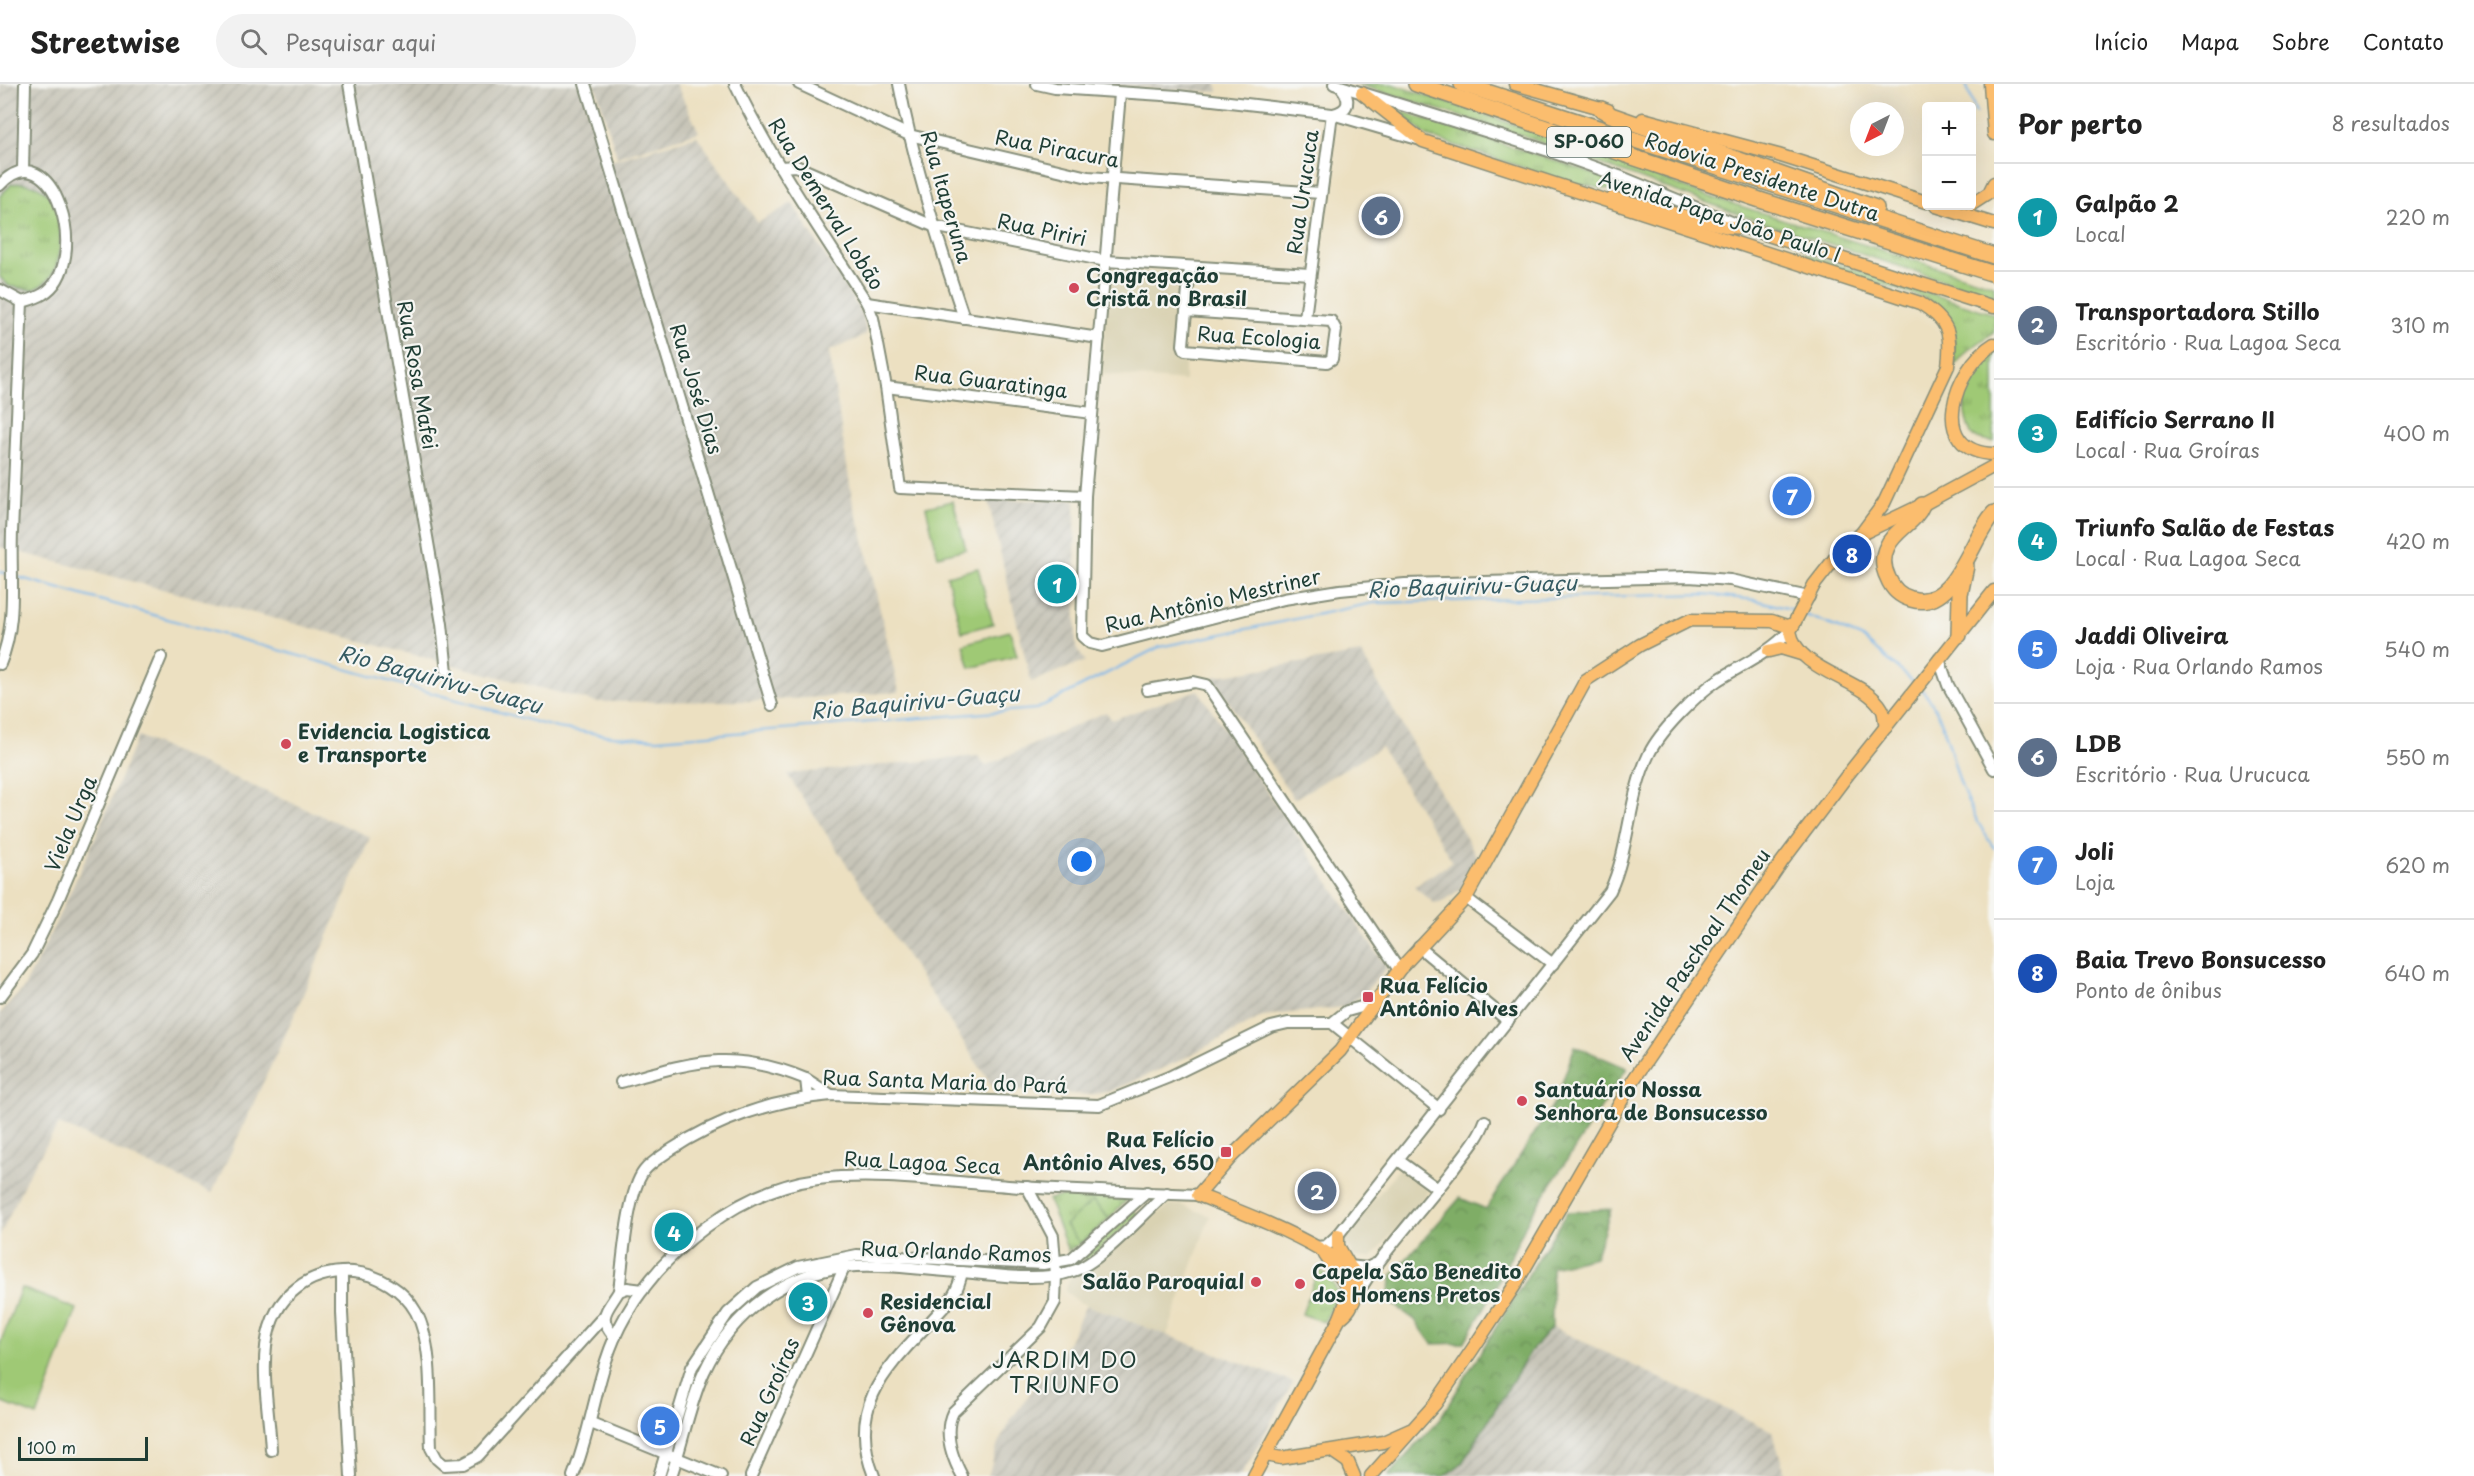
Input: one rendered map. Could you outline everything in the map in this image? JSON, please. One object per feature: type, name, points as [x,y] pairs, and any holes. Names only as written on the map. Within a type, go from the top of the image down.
[{"type":"highway","name":"Rodovia Presidente Dutra","points":[[1416,84],[1763,201],[1994,274]]},
{"type":"highway","name":"Rodovia Presidente Dutra","points":[[1462,84],[1994,256]]},
{"type":"highway","points":[[1602,109],[1611,116],[1881,210],[1903,227]]},
{"type":"highway","points":[[1922,505],[1918,516],[1887,545],[1884,570],[1890,584],[1908,599],[1920,602],[1935,598],[1946,591],[1979,532],[1994,513]]},
{"type":"highway","points":[[1959,635],[1960,594],[1967,557]]},
{"type":"main road","points":[[1515,84],[1778,155],[1922,201]]},
{"type":"main road","points":[[1990,84],[1994,134]]},
{"type":"main road","points":[[1362,93],[1423,141]]},
{"type":"main road","name":"Avenida Papa João Paulo I","points":[[1423,141],[1920,303],[1937,314],[1947,328],[1950,344],[1948,366],[1884,503],[1861,534]]},
{"type":"main road","points":[[1976,201],[1989,193],[1994,183]]},
{"type":"main road","points":[[1597,196],[1635,201],[1728,226],[1746,228],[1994,307]]},
{"type":"main road","points":[[1960,210],[1994,224]]},
{"type":"main road","points":[[1994,344],[1977,357],[1967,369],[1955,393],[1952,408],[1956,432],[1965,444],[1980,453],[1994,454]]},
{"type":"main road","points":[[1801,654],[1791,639],[1794,626],[1834,556],[1861,534],[1922,505],[1994,466]]},
{"type":"main road","name":"Avenida Paschoal Thomeu","points":[[1371,1476],[1435,1404],[1515,1285],[1634,1079],[1781,863],[1994,591]]},
{"type":"main road","points":[[1198,1195],[1231,1157],[1350,1039],[1372,1004],[1399,970],[1466,898],[1586,680],[1640,645],[1690,620],[1772,621],[1794,626]]},
{"type":"main road","points":[[1769,651],[1781,648],[1801,654],[1866,694],[1888,704],[1908,700]]},
{"type":"main road","points":[[1866,694],[1883,709],[1886,727]]},
{"type":"main road","name":"Rua Lagoa Seca","points":[[1198,1195],[1273,1224],[1349,1266]]},
{"type":"main road","points":[[1338,1235],[1338,1246],[1357,1279],[1356,1296],[1347,1314],[1340,1318]]},
{"type":"main road","points":[[1254,1476],[1340,1318],[1348,1297],[1346,1285],[1331,1261],[1317,1247]]},
{"type":"main road","points":[[1266,1455],[1281,1458],[1383,1442],[1413,1429]]},
{"type":"main road","points":[[1332,1451],[1348,1462],[1354,1476]]},
{"type":"street","points":[[23,170],[26,84]]},
{"type":"street","name":"Rua Rosa Mafei","points":[[349,84],[441,616],[447,672]]},
{"type":"street","name":"Rua José Dias","points":[[585,84],[772,705]]},
{"type":"street","name":"Rua Demerval Lobão","points":[[735,84],[754,125],[867,303],[886,387],[900,488],[1085,496]]},
{"type":"street","name":"Rua Piracura","points":[[799,84],[909,135],[1088,177],[1321,193]]},
{"type":"street","name":"Rua Itaperuna","points":[[899,84],[909,135],[933,226],[964,318]]},
{"type":"street","name":"Avenida Papa João Paulo I","points":[[1037,84],[1055,88],[1120,94],[1178,96],[1332,114],[1423,141]]},
{"type":"street","points":[[1337,85],[1549,151],[1619,176],[1746,228]]},
{"type":"street","points":[[1332,114],[1342,112],[1347,107],[1347,95],[1337,85]]},
{"type":"street","points":[[1085,496],[1120,94]]},
{"type":"street","name":"Rua Urucuca","points":[[1305,318],[1332,114]]},
{"type":"street","name":"Rua Piriri","points":[[780,167],[796,166],[933,226],[1106,261],[1310,274]]},
{"type":"street","points":[[0,185],[12,173],[23,170],[40,177],[58,197],[65,222],[66,244],[57,279],[44,294],[22,302],[0,290]]},
{"type":"street","points":[[1190,267],[1186,311],[1305,318]]},
{"type":"street","points":[[0,664],[12,630],[11,560],[22,302]]},
{"type":"street","points":[[867,303],[1099,338]]},
{"type":"street","name":"Rua Ecologia","points":[[1186,311],[1183,345],[1185,350],[1331,361],[1335,323],[1305,318]]},
{"type":"street","name":"Rua Guaratinga","points":[[886,387],[1092,412]]},
{"type":"street","name":"Rua Antônio Mestriner","points":[[1085,496],[1082,636],[1090,643],[1102,646],[1284,599],[1405,584],[1689,577],[1730,579],[1807,601]]},
{"type":"street","points":[[1317,1247],[1326,1246],[1338,1235],[1603,901],[1615,881],[1639,780],[1650,752],[1690,704],[1716,681],[1769,651],[1794,626]]},
{"type":"street","name":"Viela Urga","points":[[0,997],[32,954],[58,900],[161,657]]},
{"type":"street","points":[[1939,659],[1948,685],[1994,769]]},
{"type":"street","points":[[1926,675],[1948,685]]},
{"type":"street","points":[[1147,690],[1194,682],[1207,685],[1399,970]]},
{"type":"street","points":[[1466,898],[1553,964]]},
{"type":"street","points":[[1419,946],[1508,1021]]},
{"type":"street","points":[[1372,1004],[1347,1011],[1332,1023],[1440,1109]]},
{"type":"street","name":"Rua Santa Maria do Pará","points":[[619,1290],[629,1216],[643,1171],[679,1145],[704,1131],[752,1112],[808,1097],[831,1095],[1099,1105],[1169,1077],[1271,1027],[1288,1023],[1332,1023]]},
{"type":"street","points":[[621,1082],[694,1062],[717,1059],[783,1070],[806,1079],[831,1095]]},
{"type":"street","points":[[806,1079],[808,1097]]},
{"type":"street","points":[[1356,1296],[1375,1264],[1438,1189],[1481,1132],[1485,1120]]},
{"type":"street","points":[[1398,1160],[1438,1189]]},
{"type":"street","name":"Rua Lagoa Seca","points":[[573,1476],[591,1423],[615,1337],[643,1290],[682,1246],[711,1224],[767,1193],[816,1180],[874,1177],[1198,1195]]},
{"type":"street","points":[[962,1476],[949,1441],[949,1420],[953,1412],[1041,1327],[1055,1302],[1056,1263],[1050,1227],[1027,1187]]},
{"type":"street","name":"Rua Orlando Ramos","points":[[659,1476],[692,1367],[708,1340],[732,1308],[757,1287],[817,1261],[844,1256],[1056,1263],[1071,1259],[1080,1252],[1147,1192]]},
{"type":"street","name":"Rua Orlando Ramos","points":[[671,1476],[703,1375],[735,1324],[756,1303],[794,1281],[819,1272],[856,1266],[1056,1275],[1072,1272],[1087,1263],[1167,1193]]},
{"type":"street","name":"Rua Groíras","points":[[751,1476],[844,1268],[844,1256]]},
{"type":"street","points":[[1349,1266],[1366,1268],[1375,1264]]},
{"type":"street","points":[[342,1272],[342,1313],[351,1476]]},
{"type":"street","points":[[874,1476],[863,1433],[865,1414],[874,1389],[888,1368],[958,1291],[962,1272]]},
{"type":"street","points":[[271,1450],[265,1361],[268,1331],[275,1311],[287,1295],[306,1281],[324,1274],[360,1273],[398,1290],[416,1312],[424,1334],[427,1357],[431,1448],[437,1459],[444,1464],[463,1464],[478,1456],[603,1317],[619,1290],[627,1288],[643,1290]]},
{"type":"street","points":[[603,1317],[603,1323],[615,1337]]},
{"type":"street","points":[[591,1423],[721,1476]]},
{"type":"shaded area","points":[[0,84],[580,84],[604,163],[697,136],[758,223],[792,203],[864,317],[866,335],[829,351],[853,504],[863,536],[899,692],[758,701],[595,702],[0,547]]},
{"type":"shaded area","points":[[595,84],[676,84],[699,132],[617,157]]},
{"type":"shaded area","points":[[1076,84],[1217,84],[1218,92]]},
{"type":"shaded area","points":[[1110,269],[1182,273],[1177,351],[1185,357],[1185,381],[1103,374],[1101,366]]},
{"type":"shaded area","points":[[988,500],[1075,500],[1076,648],[1085,661],[1031,682]]},
{"type":"shaded area","points":[[1361,653],[1477,857],[1460,889],[1444,901],[1434,903],[1414,886],[1453,862],[1381,747],[1294,799],[1212,677]]},
{"type":"shaded area","points":[[1198,690],[1387,968],[1360,997],[1344,1007],[1263,1016],[1181,1060],[1111,1091],[1090,1095],[994,1089],[787,774],[978,756],[985,766],[1106,712],[1112,720]]},
{"type":"shaded area","points":[[138,736],[370,837],[293,1018],[212,1193],[59,1124],[27,1177],[0,1236],[0,1014],[23,989],[37,962],[88,854]]},
{"type":"shaded area","points":[[1399,1169],[1427,1190],[1426,1195],[1371,1258],[1355,1257],[1344,1241],[1346,1234]]},
{"type":"shaded area","points":[[1169,1205],[1181,1205],[1210,1216],[1167,1335],[1079,1302],[1065,1291],[1070,1278],[1107,1255]]},
{"type":"shaded area","points":[[1086,1305],[1293,1382],[1241,1476],[988,1476],[998,1444],[1012,1418],[1069,1341]]},
{"type":"shaded area","points":[[1552,1327],[1772,1431],[1786,1476],[1445,1476],[1462,1463],[1530,1352]]},
{"type":"green space","points":[[1357,84],[1392,84],[1606,155],[1698,193],[1994,285],[1994,297],[1744,216],[1523,136]]},
{"type":"green space","points":[[1397,110],[1565,164],[1661,199],[1568,182],[1427,136]]},
{"type":"green space","points":[[12,184],[33,185],[48,194],[57,211],[59,222],[60,246],[55,268],[47,280],[32,290],[9,286],[0,277],[0,196]]},
{"type":"green space","points":[[1681,219],[1704,221],[1994,314],[1994,332],[1967,351],[1954,366],[1951,328],[1943,314],[1927,299]]},
{"type":"green space","points":[[1994,351],[1994,442],[1973,437],[1965,414],[1965,402],[1966,390],[1976,368]]},
{"type":"green space","points":[[953,501],[966,549],[938,556],[926,507]]},
{"type":"green space","points":[[978,568],[993,624],[962,632],[947,576]]},
{"type":"green space","points":[[1010,631],[1017,656],[970,668],[963,644]]},
{"type":"green space","points":[[1575,1046],[1627,1068],[1529,1218],[1493,1293],[1464,1343],[1432,1344],[1415,1320],[1387,1300],[1393,1274],[1460,1198],[1486,1209],[1556,1100]]},
{"type":"green space","points":[[1064,1196],[1128,1199],[1089,1239],[1068,1251],[1048,1199]]},
{"type":"green space","points":[[1093,1201],[1109,1219],[1080,1243],[1065,1225]]},
{"type":"green space","points":[[1611,1209],[1595,1257],[1552,1267],[1552,1327],[1530,1352],[1462,1463],[1445,1476],[1388,1476],[1439,1420],[1567,1212]]},
{"type":"green space","points":[[1134,1210],[1138,1215],[1085,1261],[1082,1255]]},
{"type":"green space","points":[[1319,1268],[1334,1285],[1338,1294],[1324,1322],[1302,1314]]},
{"type":"green space","points":[[21,1288],[77,1309],[37,1416],[0,1402],[0,1344]]},
{"type":"waterway","points":[[1966,84],[1972,102]]},
{"type":"waterway","name":"Rio Baquirivu-Guaçu","points":[[0,572],[9,574]]},
{"type":"waterway","name":"Rio Baquirivu-Guaçu","points":[[14,576],[557,728],[613,736],[658,739],[1036,709],[1159,647],[1373,603],[1704,594],[1755,600],[1795,610]]},
{"type":"waterway","name":"Rio Baquirivu-Guaçu","points":[[1803,614],[1861,637],[1914,682]]},
{"type":"waterway","name":"Rio Baquirivu-Guaçu","points":[[1920,688],[1941,720],[1967,799],[1994,848]]},
{"type":"place","name":"LDB","points":[[1381,216]]},
{"type":"place","name":"Congregação Cristã no Brasil","points":[[1074,288]]},
{"type":"place","name":"Joli","points":[[1792,496]]},
{"type":"place","name":"Baia Trevo Bonsucesso","points":[[1852,554]]},
{"type":"place","name":"Galpão 2","points":[[1057,584]]},
{"type":"place","name":"Evidencia Logistica e Transporte","points":[[286,744]]},
{"type":"place","name":"Rua Felício Antônio Alves","points":[[1368,997]]},
{"type":"place","name":"Santuário Nossa Senhora de Bonsucesso","points":[[1522,1101]]},
{"type":"place","name":"Rua Felício Antônio Alves, 650","points":[[1226,1152]]},
{"type":"place","name":"Transportadora Stillo","points":[[1317,1191]]},
{"type":"place","name":"Triunfo Salão de Festas","points":[[674,1232]]},
{"type":"place","name":"Salão Paroquial","points":[[1256,1282]]},
{"type":"place","name":"Capela São Benedito dos Homens Pretos","points":[[1300,1284]]},
{"type":"place","name":"Edifício Serrano II","points":[[808,1302]]},
{"type":"place","name":"Residencial Gênova","points":[[868,1313]]},
{"type":"place","name":"Jaddi Oliveira","points":[[660,1426]]},
{"type":"district","name":"JARDIM DO TRIUNFO","points":[[1065,1372]]}]
